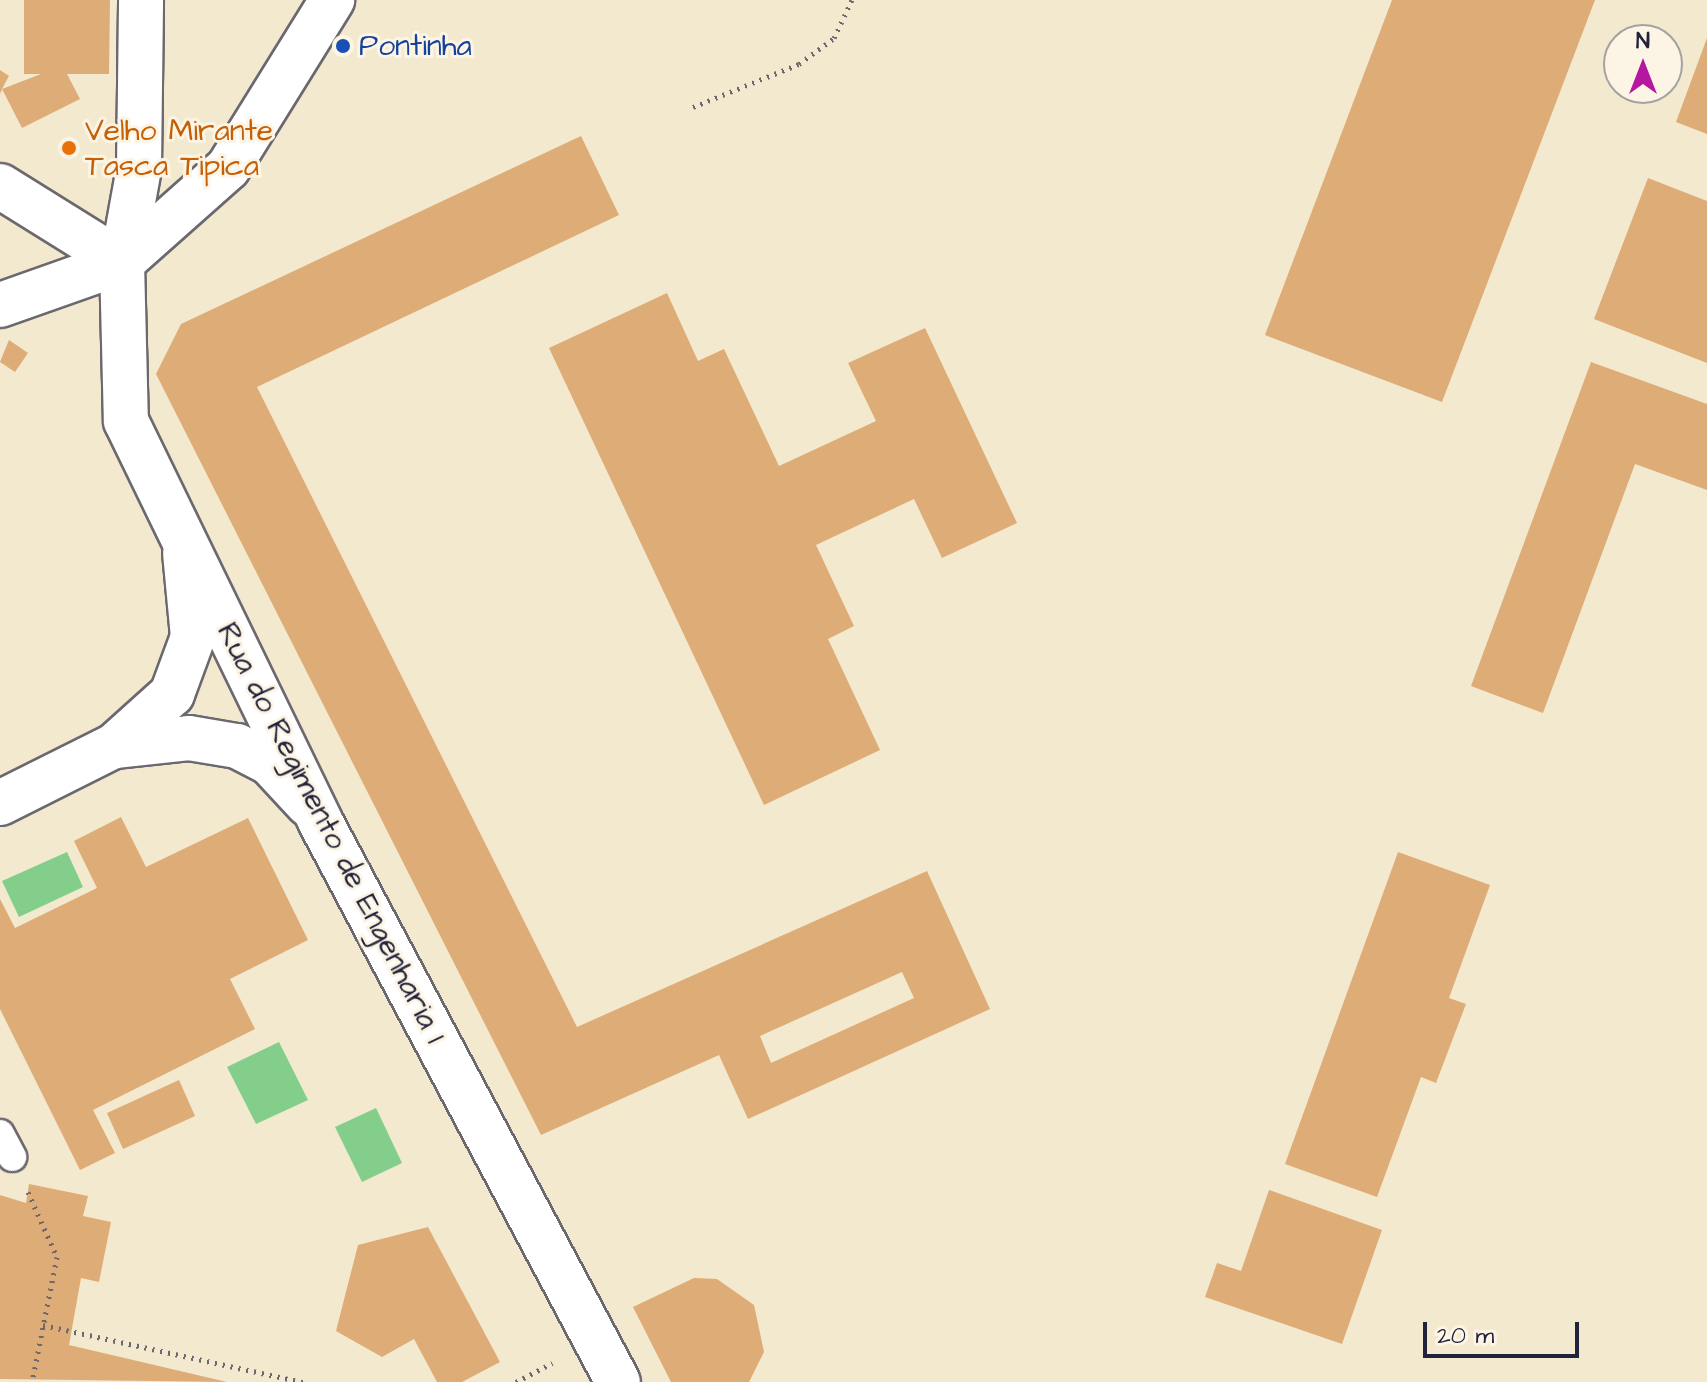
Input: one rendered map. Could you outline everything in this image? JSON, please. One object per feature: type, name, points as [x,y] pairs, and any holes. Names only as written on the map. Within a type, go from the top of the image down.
[{"type":"main road","name":"Rua do Regimento de Engenharia 1","points":[[141,0],[139,168],[122,262],[126,421],[320,821],[618,1382]]},
{"type":"main road","points":[[0,305],[122,262],[228,168],[332,0]]},
{"type":"main road","points":[[0,186],[122,262]]},
{"type":"main road","points":[[0,803],[114,746],[172,694],[193,637],[191,579],[176,528]]},
{"type":"main road","points":[[114,746],[189,738],[237,746],[289,779],[320,821]]},
{"type":"path","points":[[693,107],[799,64],[834,38],[852,0]]},
{"type":"path","points":[[6,1145],[57,1257],[32,1382]]},
{"type":"path","points":[[43,1325],[303,1382]]},
{"type":"green space","points":[[67,852],[83,887],[19,917],[2,881]]},
{"type":"green space","points":[[279,1042],[308,1100],[256,1124],[227,1067]]},
{"type":"green space","points":[[376,1108],[402,1163],[362,1182],[335,1127]]},
{"type":"building","points":[[24,0],[110,0],[109,74],[67,74],[80,99],[22,128],[2,89],[41,74],[24,74]]},
{"type":"building","points":[[1392,0],[1595,0],[1442,402],[1265,335]]},
{"type":"building","points":[[1707,38],[1707,134],[1676,122]]},
{"type":"building","points":[[0,70],[9,76],[0,94]]},
{"type":"building","points":[[581,136],[619,215],[257,387],[577,1027],[927,871],[990,1009],[748,1119],[719,1055],[541,1135],[156,374],[181,324]],"holes":[[[902,972],[914,998],[771,1063],[760,1036]]]},
{"type":"building","points":[[1648,178],[1707,201],[1707,363],[1594,319]]},
{"type":"building","points":[[667,293],[698,361],[724,349],[779,466],[876,421],[848,363],[925,328],[1017,523],[942,558],[914,499],[816,545],[854,626],[828,639],[880,750],[764,805],[549,348]]},
{"type":"building","points":[[9,340],[28,353],[15,372],[0,362]]},
{"type":"building","points":[[1591,362],[1707,404],[1707,490],[1635,464],[1543,713],[1471,686]]},
{"type":"building","points":[[121,817],[146,867],[248,818],[308,940],[230,979],[255,1029],[93,1110],[115,1153],[80,1170],[0,1009],[0,899],[15,928],[97,888],[74,841]]},
{"type":"building","points":[[1398,852],[1490,885],[1449,998],[1466,1004],[1436,1083],[1421,1077],[1377,1197],[1285,1164]]},
{"type":"building","points":[[179,1080],[195,1116],[123,1149],[107,1113]]},
{"type":"building","points":[[29,1184],[88,1196],[83,1216],[111,1222],[99,1282],[81,1278],[69,1345],[227,1382],[0,1379],[0,1195],[26,1203]]},
{"type":"building","points":[[1269,1190],[1382,1230],[1342,1344],[1205,1297],[1217,1263],[1241,1271]]},
{"type":"building","points":[[428,1227],[500,1362],[462,1382],[437,1382],[414,1339],[382,1357],[336,1331],[358,1245]]},
{"type":"building","points":[[694,1278],[717,1279],[754,1305],[764,1352],[749,1382],[671,1382],[633,1307]]},
{"type":"place","name":"Pontinha","points":[[343,46]]},
{"type":"place","name":"Velho Mirante Tasca Tipica","points":[[69,148]]}]
